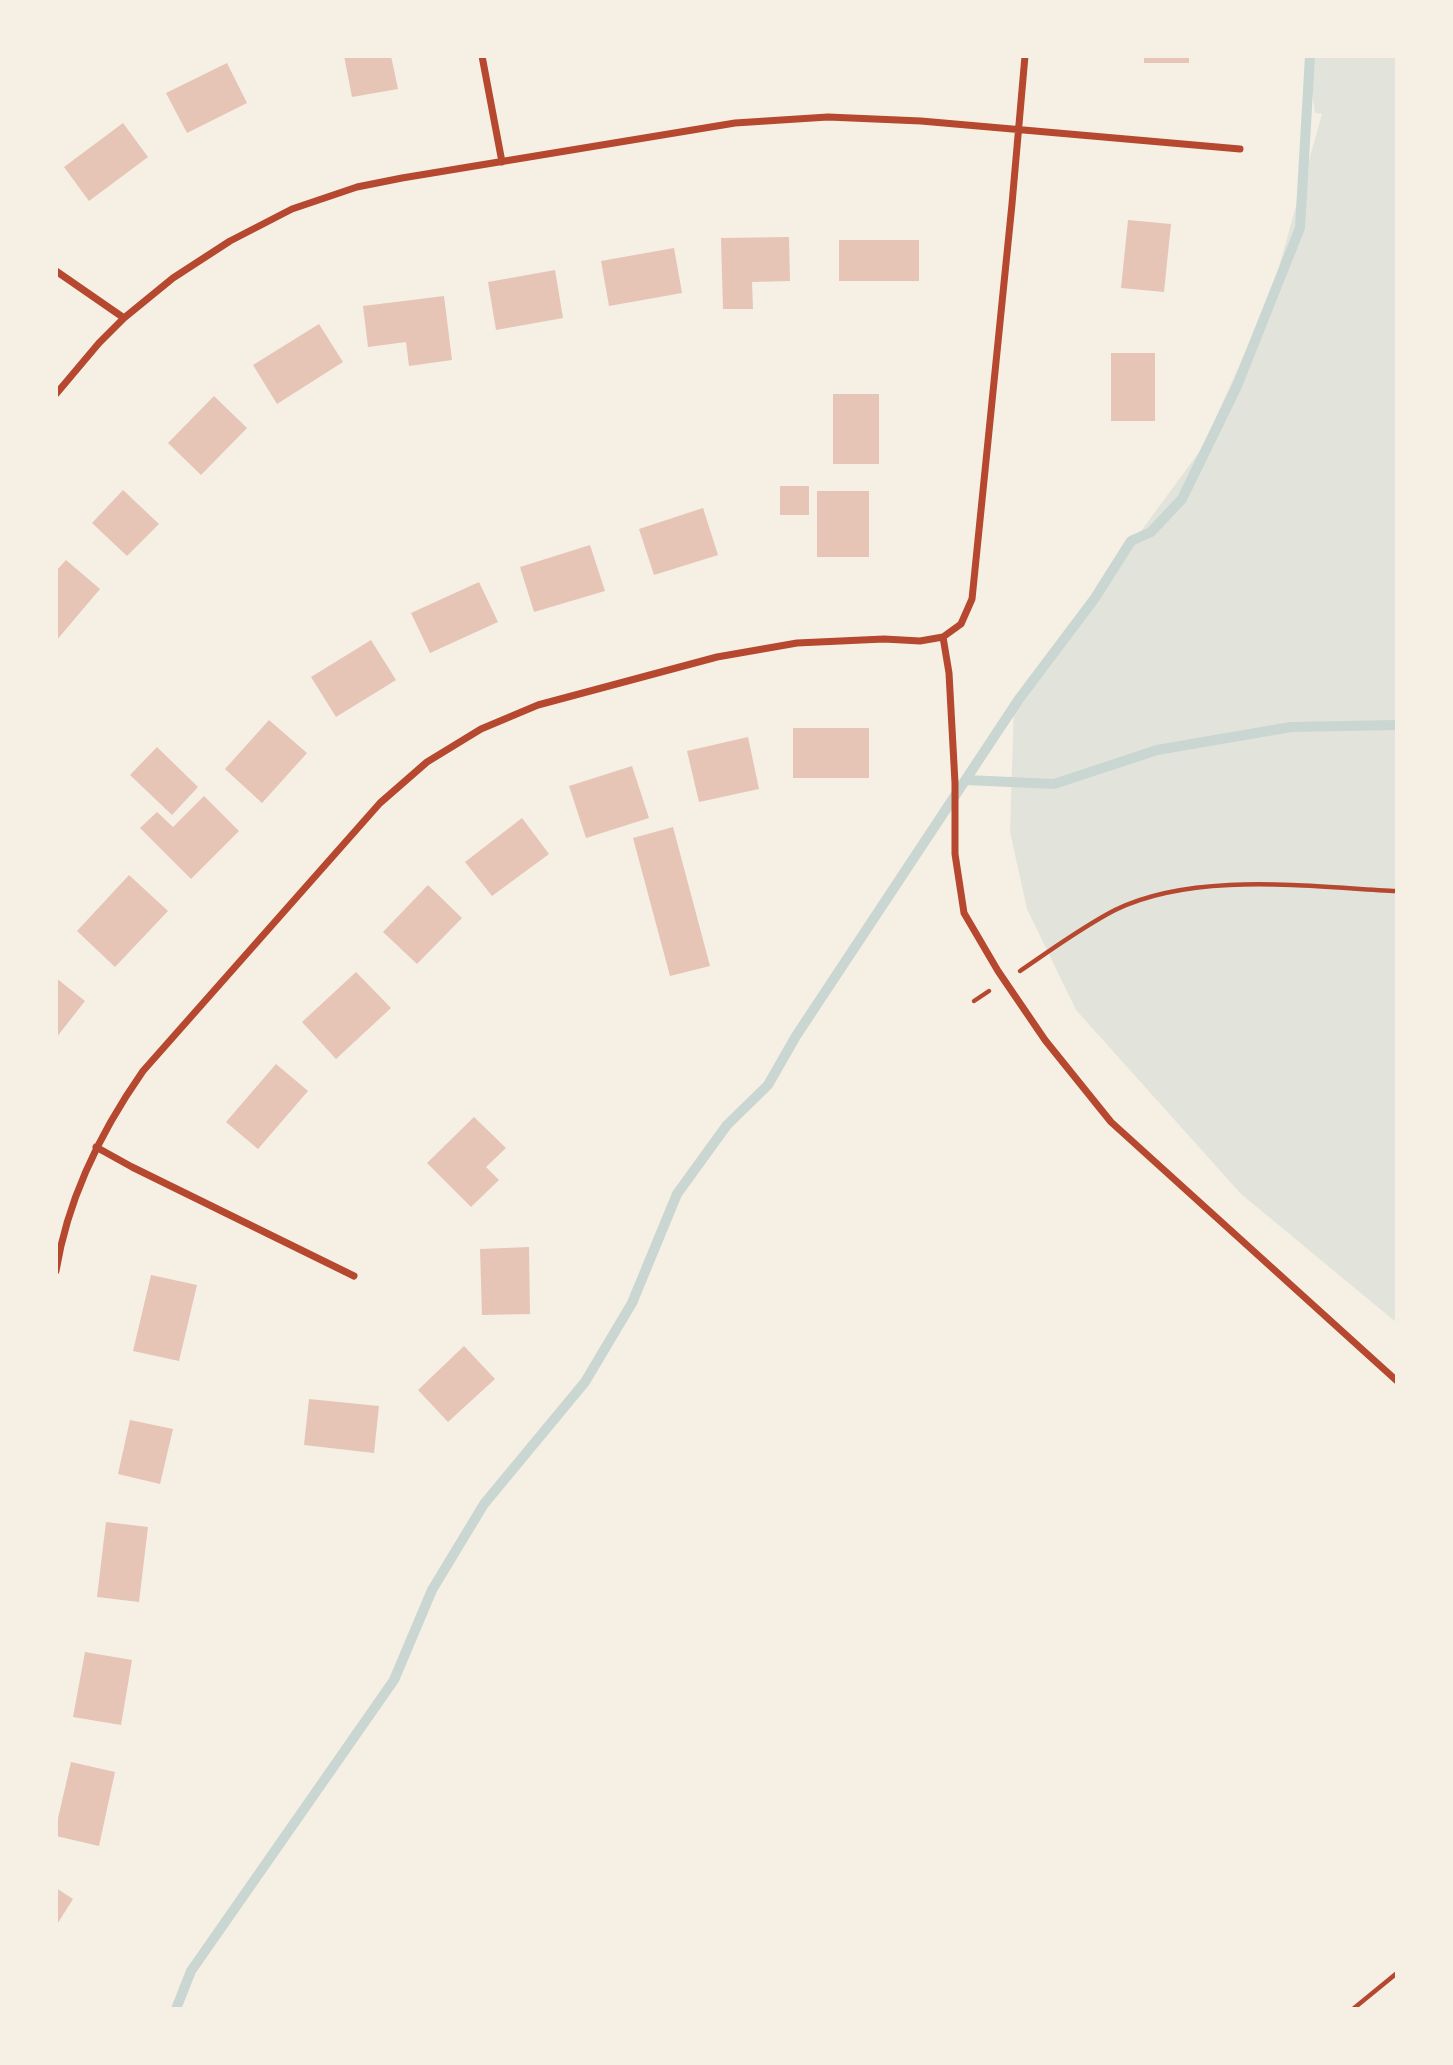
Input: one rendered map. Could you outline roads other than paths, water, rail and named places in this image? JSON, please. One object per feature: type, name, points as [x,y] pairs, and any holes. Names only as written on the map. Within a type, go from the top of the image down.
[{"type":"street","points":[[482,56],[502,162]]},
{"type":"street","points":[[56,1270],[77,1190],[96,1147],[143,1071],[380,803],[427,762],[481,729],[538,705],[717,657],[797,643],[884,639],[920,641],[943,637],[961,624],[972,599],[1025,56]]},
{"type":"street","points":[[56,394],[124,318],[173,278],[230,241],[292,209],[357,187],[735,123],[815,118],[921,121],[1240,149]]},
{"type":"street","points":[[56,271],[124,318]]},
{"type":"street","points":[[943,637],[949,673],[955,783],[955,853],[964,913],[998,971],[1045,1041],[1111,1122],[1397,1381]]},
{"type":"street","points":[[96,1147],[354,1276]]},
{"type":"waterway","points":[[176,2009],[191,1971],[394,1680],[432,1590],[484,1504],[585,1382],[632,1303],[677,1194],[727,1125],[768,1085],[796,1036],[1019,699],[1095,598],[1131,541],[1151,532],[1182,499],[1237,386],[1300,228],[1310,56]]},
{"type":"waterway","points":[[966,780],[1054,784],[1157,750],[1291,727],[1397,725]]}]
